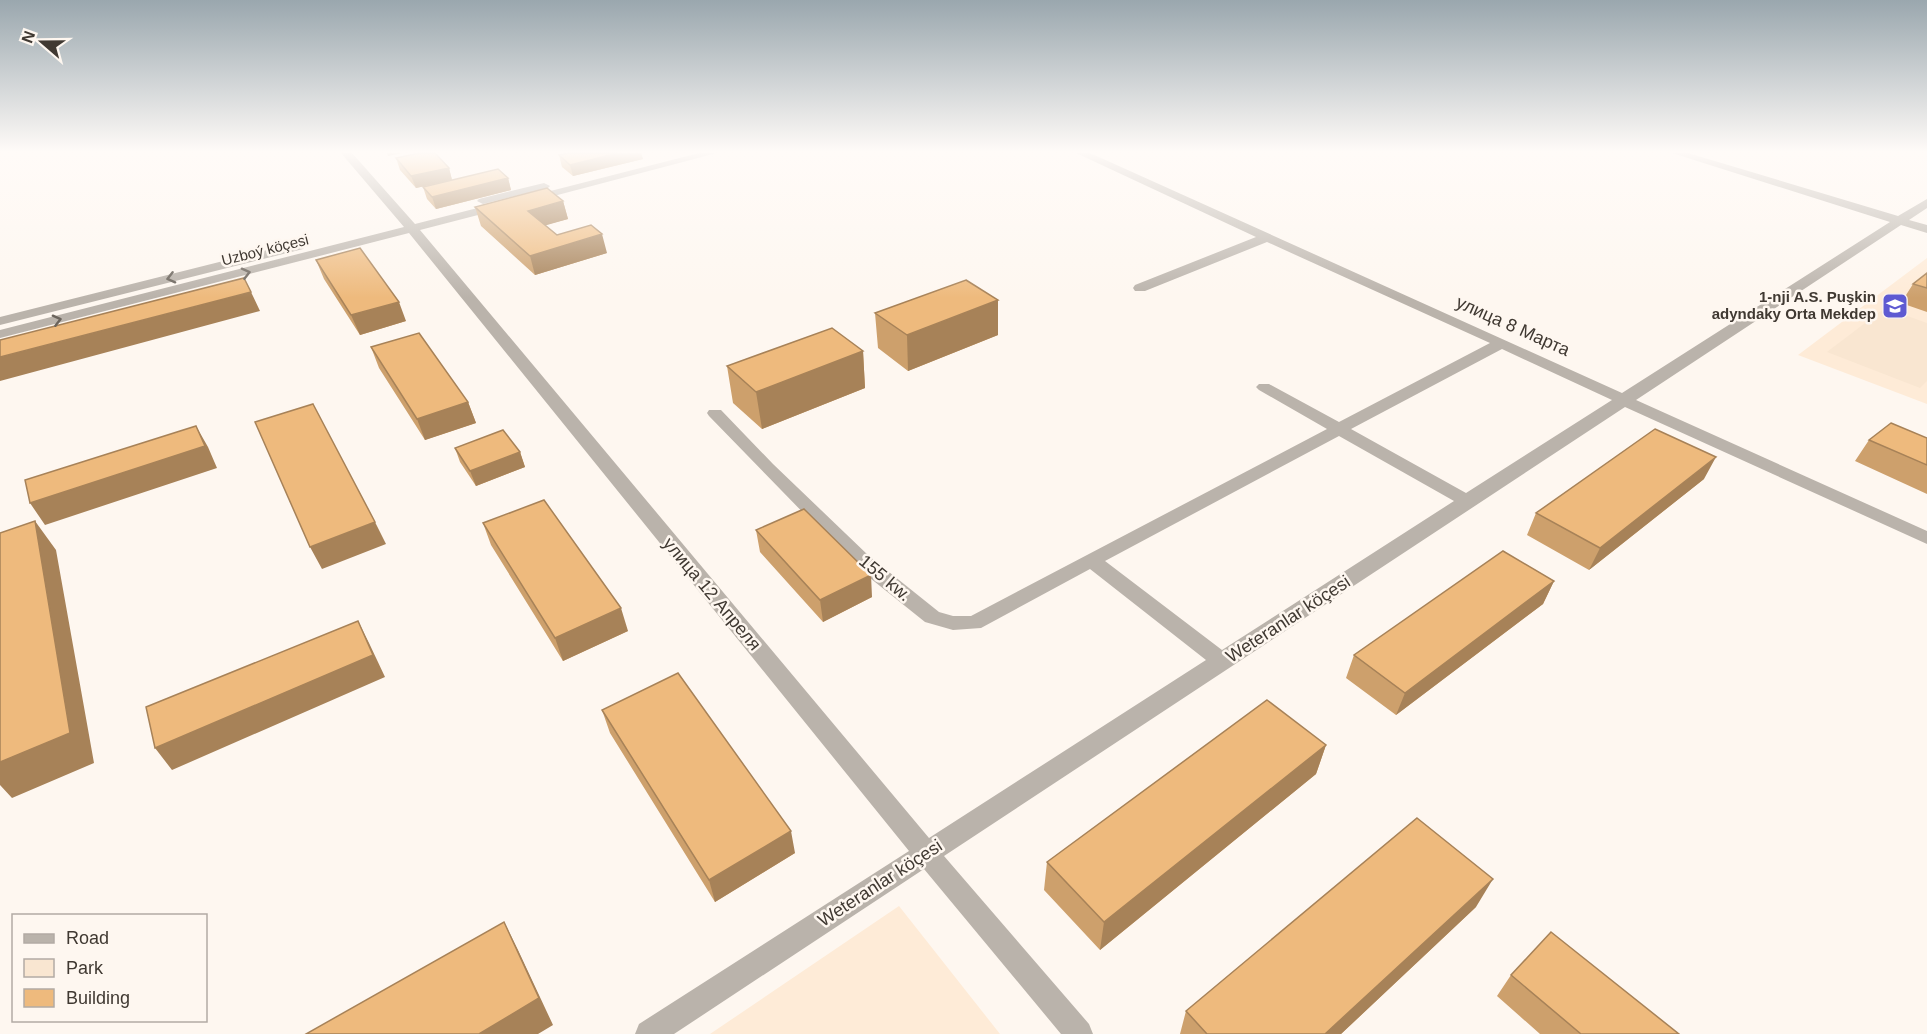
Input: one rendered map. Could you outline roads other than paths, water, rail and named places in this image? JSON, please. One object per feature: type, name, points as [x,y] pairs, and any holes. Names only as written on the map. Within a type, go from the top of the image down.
[{"type":"street","name":"улица 12 Апреля","points":[[387,201],[926,854],[1079,1034]]},
{"type":"street","name":"Uzboý köçesi","points":[[0,334],[496,201]]},
{"type":"street","name":"Uzboý köçesi","points":[[0,321],[508,201]]},
{"type":"street","name":"улица 8 Марта","points":[[1188,201],[1927,538]]},
{"type":"street","points":[[1835,201],[1927,229]]},
{"type":"street","name":"Weteranlar köçesi","points":[[648,1034],[1927,203]]},
{"type":"street","points":[[1140,288],[1267,237]]},
{"type":"street","name":"155 kw.","points":[[715,413],[767,468],[862,561],[932,617],[953,623],[974,623],[1502,343]]},
{"type":"street","points":[[1264,387],[1468,502]]},
{"type":"street","points":[[1091,560],[1222,661]]},
{"type":"place","name":"1-nji A.S. Puşkin adyndaky Orta Mekdep","points":[[1895,306]]}]
